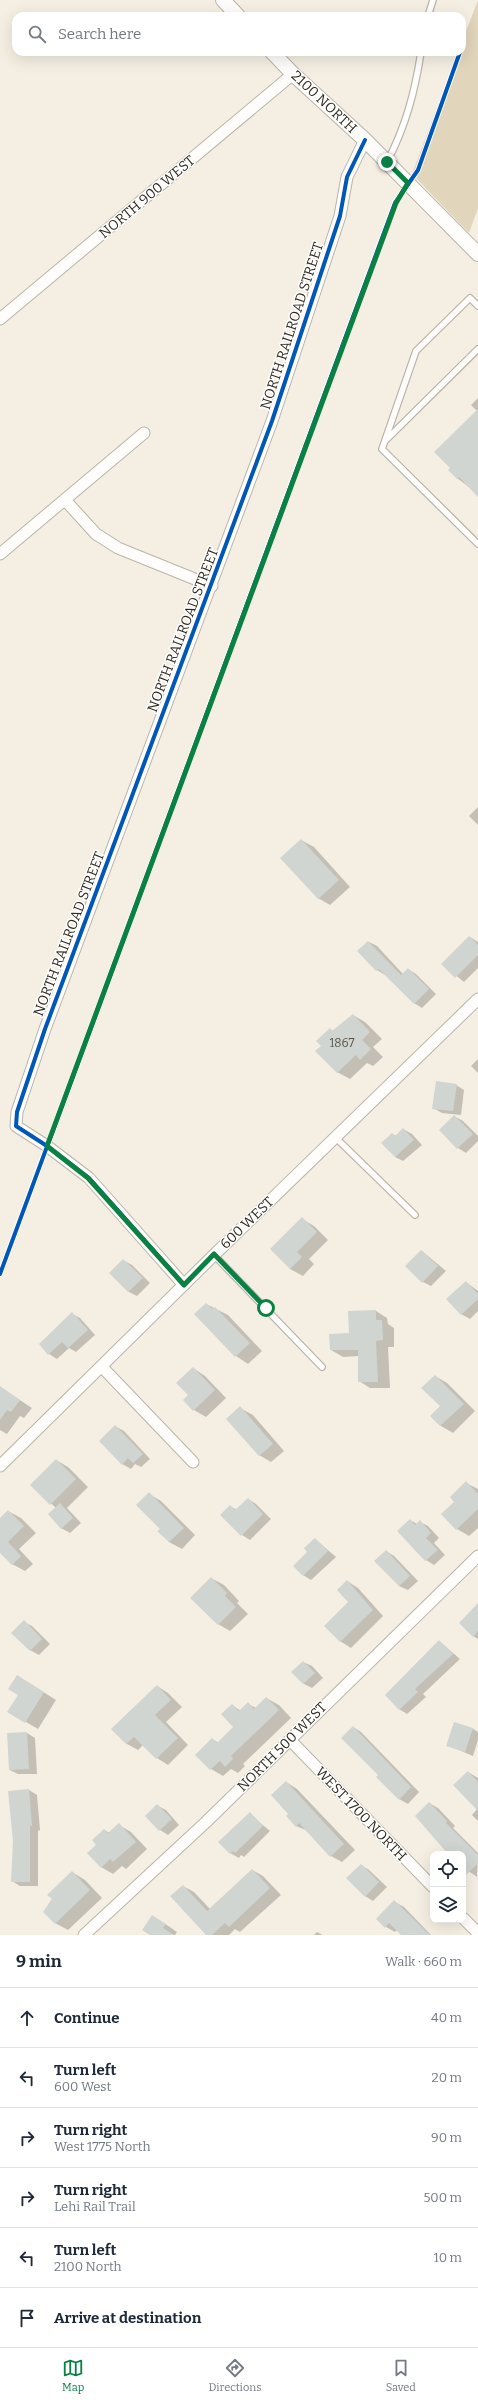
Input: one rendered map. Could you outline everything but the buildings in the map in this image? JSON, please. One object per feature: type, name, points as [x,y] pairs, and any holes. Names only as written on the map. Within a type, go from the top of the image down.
[{"type":"street","points":[[223,0],[234,12]]},
{"type":"street","name":"2100 NORTH","points":[[276,56],[293,74],[365,140],[478,254]]},
{"type":"street","name":"NORTH 900 WEST","points":[[0,319],[293,74]]},
{"type":"street","name":"NORTH RAILROAD STREET","points":[[184,1285],[88,1178],[47,1146],[16,1126],[17,1112],[45,1029],[212,586],[272,421],[338,224],[347,177],[365,140]]},
{"type":"street","points":[[0,554],[144,433]]},
{"type":"street","points":[[65,500],[96,534],[118,548],[212,586]]},
{"type":"street","name":"600 WEST","points":[[0,1466],[102,1367],[214,1254],[336,1138],[478,999]]},
{"type":"street","points":[[102,1367],[193,1462]]},
{"type":"street","name":"NORTH 500 WEST","points":[[84,1935],[205,1823],[478,1556]]},
{"type":"street","name":"WEST 1700 NORTH","points":[[290,1740],[430,1884]]},
{"type":"street","points":[[466,1921],[478,1933]]},
{"type":"lane","points":[[429,12],[433,0]]},
{"type":"lane","points":[[387,162],[399,138],[413,100],[420,56]]},
{"type":"lane","points":[[478,306],[470,298],[416,351],[382,449],[478,544]]},
{"type":"lane","points":[[384,442],[478,349]]},
{"type":"lane","points":[[336,1138],[415,1215]]},
{"type":"lane","points":[[214,1254],[322,1367]]},
{"type":"shaded area","points":[[478,0],[478,208],[469,233],[412,174],[456,56],[466,56],[466,32]]},
{"type":"cycle path","points":[[0,1274],[395,203],[418,170],[459,56]]},
{"type":"cycle path","points":[[184,1285],[89,1178],[47,1146],[16,1126],[17,1112],[45,1029],[272,421],[340,216],[347,177],[365,140]]},
{"type":"route","points":[[266,1308],[214,1254],[184,1285],[161,1261],[133,1226],[88,1178],[47,1146],[396,203],[400,194],[408,183],[387,162]]}]
